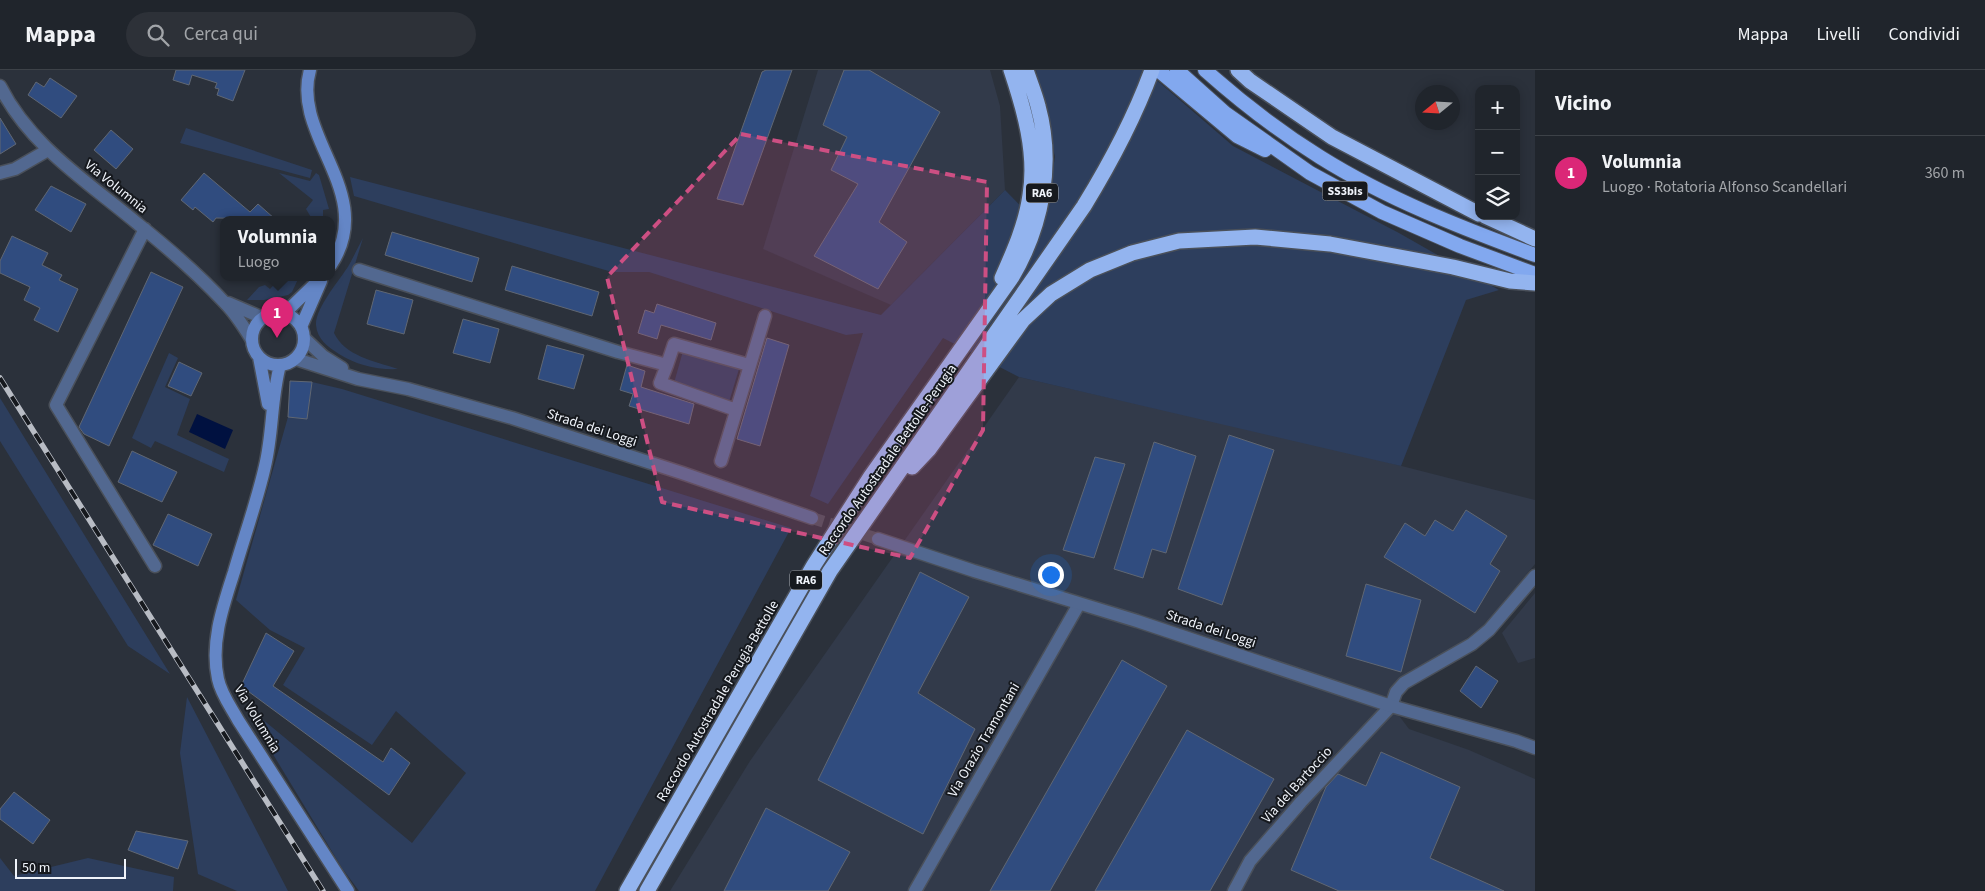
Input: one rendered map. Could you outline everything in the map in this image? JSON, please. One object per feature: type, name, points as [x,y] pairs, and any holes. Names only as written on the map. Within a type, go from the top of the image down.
[{"type":"highway","points":[[1017,315],[1114,156],[1138,108],[1152,70]]},
{"type":"highway","points":[[1158,70],[1237,136],[1310,173]]},
{"type":"highway","name":"SS3bis","points":[[1177,70],[1225,113],[1310,173],[1382,212],[1460,246],[1535,274]]},
{"type":"highway","name":"SS3bis","points":[[1205,70],[1237,98],[1320,157],[1391,195],[1467,230],[1535,255]]},
{"type":"highway","points":[[1238,70],[1250,81],[1332,137],[1475,212]]},
{"type":"highway","name":"Raccordo Autostradale Perugia-Bettolle","points":[[627,891],[814,565],[871,476],[992,305],[1021,231],[1030,194],[1032,172],[1019,72]]},
{"type":"highway","points":[[1494,220],[1535,239]]},
{"type":"highway","points":[[1017,315],[1090,270],[1132,254],[1179,240],[1255,237],[1330,244],[1453,267],[1510,282],[1535,283]]},
{"type":"highway","name":"Raccordo Autostradale Bettolle-Perugia","points":[[647,891],[830,571],[875,506],[1017,315]]},
{"type":"main road","points":[[310,70],[307,79],[309,111],[334,172],[344,208],[344,234],[335,258]]},
{"type":"main road","points":[[318,281],[289,309],[263,318],[255,327],[252,340],[258,357],[272,365],[280,365],[296,359],[301,353],[303,332],[321,281]]},
{"type":"main road","points":[[281,313],[293,317],[303,332]]},
{"type":"main road","name":"Via Volumnia","points":[[258,357],[272,426]]},
{"type":"main road","name":"Via Volumnia","points":[[280,365],[274,387],[270,448],[262,481],[225,600],[217,634],[215,651],[218,680],[227,702],[348,891]]},
{"type":"street","name":"Via Volumnia","points":[[0,86],[9,105],[32,134],[48,150],[145,230],[225,302],[252,340]]},
{"type":"street","points":[[0,172],[15,169],[48,150]]},
{"type":"street","points":[[145,230],[56,404],[155,566]]},
{"type":"street","points":[[359,270],[618,352],[666,365]]},
{"type":"street","name":"Via Volumnia","points":[[225,302],[263,318]]},
{"type":"street","points":[[721,461],[765,316]]},
{"type":"street","name":"Strada dei Loggi","points":[[303,332],[323,356],[358,379]]},
{"type":"street","points":[[736,410],[660,383],[674,344],[749,365]]},
{"type":"street","name":"Strada dei Loggi","points":[[296,359],[358,379],[408,389],[512,418],[682,473],[812,518]]},
{"type":"street","name":"Strada dei Loggi","points":[[878,540],[1146,624],[1391,706],[1516,740],[1535,748]]},
{"type":"street","name":"Via del Bartoccio","points":[[1234,891],[1250,861],[1301,802],[1391,706],[1396,692],[1404,683],[1472,644],[1489,630],[1535,576]]},
{"type":"street","name":"Via Orazio Tramontani","points":[[915,891],[1079,604]]},
{"type":"highlighted area","points":[[741,134],[987,182],[983,430],[910,558],[662,502],[607,277]]},
{"type":"shaded area","points":[[818,70],[990,70],[1000,106],[1005,190],[891,305],[763,249]]},
{"type":"shaded area","points":[[1036,70],[1145,70],[1233,146],[1399,233],[1499,290],[1466,300],[1401,466],[1019,377],[943,338],[828,504],[810,496],[863,333],[846,335],[649,272],[612,272],[354,196],[350,177],[881,315],[1005,190],[1043,229],[1055,157]]},
{"type":"shaded area","points":[[186,128],[312,170],[310,178],[180,143]]},
{"type":"shaded area","points":[[279,173],[310,181],[316,173],[319,175],[329,209],[323,210],[323,216],[310,216],[306,209],[313,200]]},
{"type":"shaded area","points":[[363,238],[334,333],[345,347],[361,357],[398,369],[382,369],[352,361],[327,345],[318,334],[316,325],[319,311],[349,265]]},
{"type":"shaded area","points":[[277,281],[297,281],[292,292],[288,295],[264,300],[247,300],[259,287],[265,285],[270,289]]},
{"type":"shaded area","points":[[683,351],[739,369],[729,402],[674,383]]},
{"type":"shaded area","points":[[169,353],[178,358],[165,387],[190,399],[177,435],[229,459],[224,472],[155,441],[151,448],[132,438]]},
{"type":"shaded area","points":[[1019,377],[1339,450],[1535,500],[1535,564],[1485,625],[1385,697],[1409,729],[1469,750],[1535,779],[1535,891],[670,891],[750,761]]},
{"type":"shaded area","points":[[312,382],[342,389],[791,528],[595,891],[359,891],[342,868],[268,746],[249,708],[412,843],[466,773],[396,711],[372,745],[283,685],[305,648],[270,630],[236,600],[288,417],[307,419]]},
{"type":"shaded area","points":[[0,398],[170,674],[128,646],[0,441]]},
{"type":"shaded area","points":[[197,414],[233,430],[225,449],[189,432]]},
{"type":"shaded area","points":[[1535,593],[1535,658],[1518,663],[1502,633]]},
{"type":"shaded area","points":[[187,697],[288,891],[237,891],[198,874],[180,753]]},
{"type":"shaded area","points":[[0,858],[14,876],[88,858],[174,877],[173,891],[0,891]]},
{"type":"building","points":[[176,70],[245,70],[233,101],[217,95],[219,89],[215,88],[217,83],[192,75],[189,85],[173,80]]},
{"type":"building","points":[[766,70],[792,70],[743,205],[717,199],[762,72]]},
{"type":"building","points":[[844,70],[869,70],[940,112],[879,222],[907,242],[878,289],[814,256],[858,184],[831,170],[847,137],[823,125]]},
{"type":"building","points":[[50,78],[77,96],[61,118],[28,95],[36,82],[44,87]]},
{"type":"building","points":[[0,118],[16,144],[0,154]]},
{"type":"building","points":[[111,130],[133,149],[116,169],[94,150]]},
{"type":"building","points":[[204,173],[250,212],[258,204],[272,216],[220,216],[220,218],[216,218],[213,222],[195,207],[193,210],[181,200]]},
{"type":"building","points":[[51,186],[86,204],[71,232],[35,210]]},
{"type":"building","points":[[392,232],[479,258],[472,282],[385,255]]},
{"type":"building","points":[[12,236],[48,253],[42,265],[62,275],[59,280],[78,289],[58,332],[34,320],[40,308],[24,300],[30,287],[0,273],[0,261]]},
{"type":"building","points":[[512,266],[599,292],[592,316],[505,290]]},
{"type":"building","points":[[151,272],[183,287],[109,446],[84,434],[79,427]]},
{"type":"building","points":[[376,290],[413,300],[404,334],[367,324]]},
{"type":"building","points":[[657,304],[716,323],[711,340],[661,325],[657,339],[638,333],[645,310],[654,313]]},
{"type":"building","points":[[463,319],[499,329],[490,363],[453,353]]},
{"type":"building","points":[[767,338],[789,345],[760,446],[737,439]]},
{"type":"building","points":[[547,345],[584,355],[574,389],[538,379]]},
{"type":"building","points":[[179,362],[202,373],[191,396],[168,386]]},
{"type":"building","points":[[627,365],[645,371],[641,387],[694,404],[689,424],[629,406],[633,394],[620,390]]},
{"type":"building","points":[[290,381],[312,382],[307,419],[288,417]]},
{"type":"building","points":[[1229,435],[1274,450],[1222,605],[1178,589]]},
{"type":"building","points":[[1154,442],[1196,456],[1166,553],[1152,549],[1143,578],[1114,569]]},
{"type":"building","points":[[132,451],[177,472],[162,502],[118,482]]},
{"type":"building","points":[[1095,457],[1125,464],[1094,558],[1063,550]]},
{"type":"building","points":[[1466,510],[1507,536],[1490,564],[1500,571],[1475,613],[1384,557],[1405,523],[1425,536],[1435,520],[1453,531]]},
{"type":"building","points":[[168,514],[212,534],[198,566],[153,545]]},
{"type":"building","points":[[920,572],[969,597],[918,693],[975,729],[923,834],[818,780]]},
{"type":"building","points":[[1366,584],[1421,600],[1401,672],[1346,656]]},
{"type":"building","points":[[266,633],[294,651],[273,686],[383,762],[391,748],[410,763],[389,795],[241,686]]},
{"type":"building","points":[[1122,660],[1167,686],[1050,891],[990,891]]},
{"type":"building","points":[[1476,666],[1498,681],[1481,708],[1460,691]]},
{"type":"building","points":[[1187,730],[1274,779],[1210,891],[1095,891]]},
{"type":"building","points":[[1381,752],[1460,787],[1430,858],[1504,891],[1339,891],[1291,870],[1326,787],[1338,774],[1366,786]]},
{"type":"building","points":[[14,792],[50,820],[33,844],[0,819],[0,809]]},
{"type":"building","points":[[766,808],[850,852],[828,891],[724,891]]},
{"type":"building","points":[[136,831],[188,841],[178,869],[128,850]]},
{"type":"tunnel","points":[[812,518],[878,539]]},
{"type":"railway","points":[[0,378],[323,891]]},
{"type":"place","name":"Volumnia","points":[[277,338]]}]
